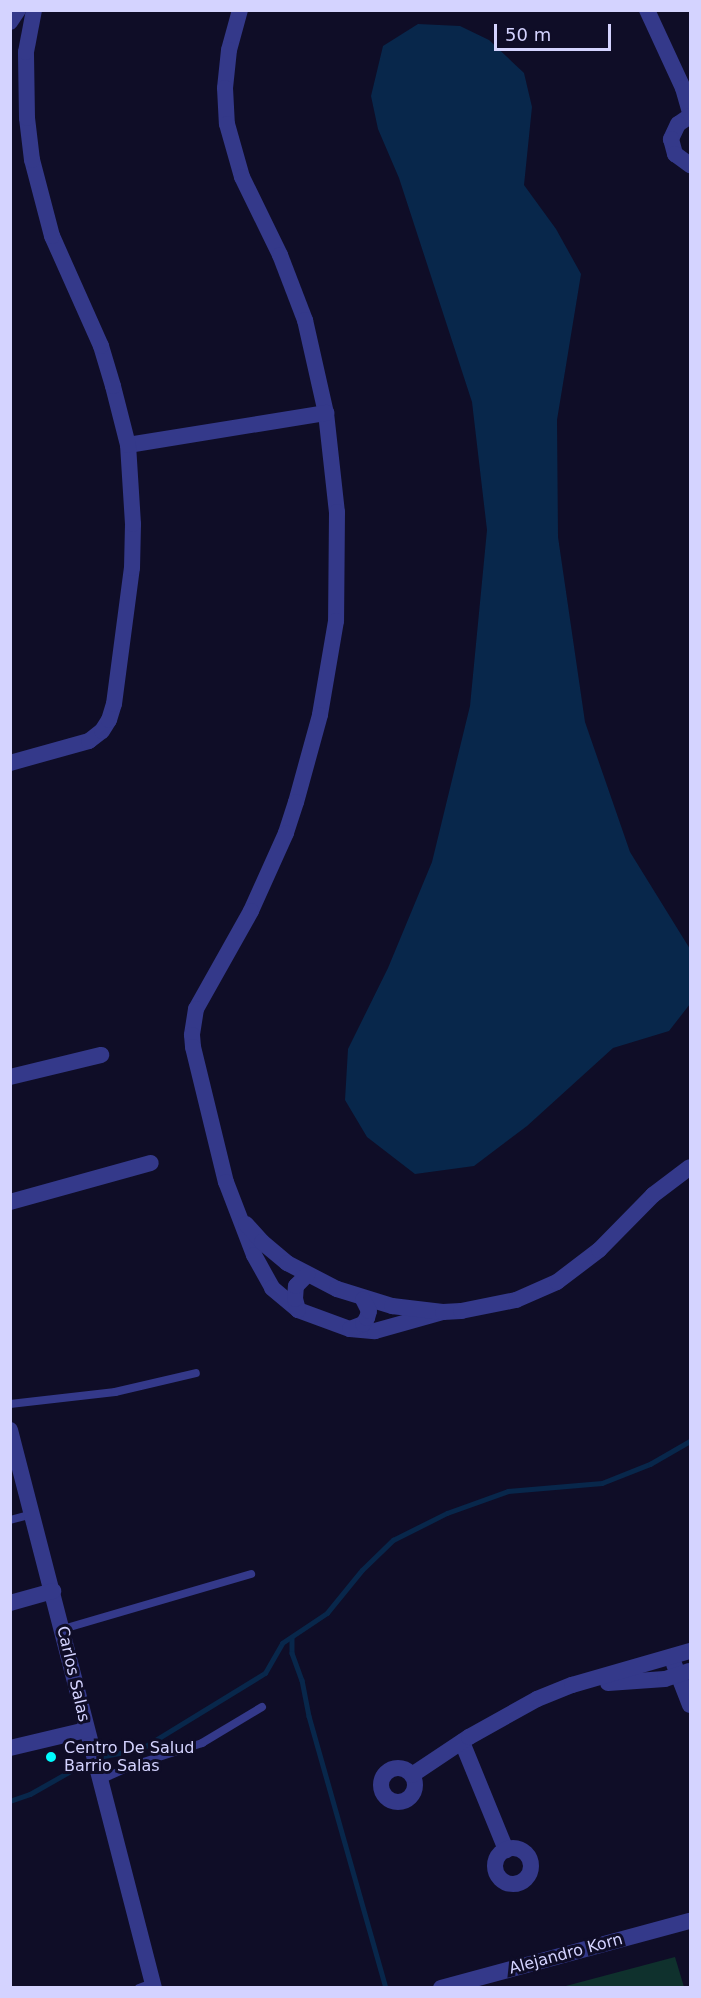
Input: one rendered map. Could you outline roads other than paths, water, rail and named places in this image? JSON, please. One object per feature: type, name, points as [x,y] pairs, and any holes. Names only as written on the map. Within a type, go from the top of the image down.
[{"type":"street","points":[[10,22],[18,10]]},
{"type":"street","points":[[10,763],[89,741],[102,731],[109,720],[114,704],[132,568],[133,524],[128,445],[101,346],[52,236],[32,160],[27,118],[26,52],[34,10]]},
{"type":"street","points":[[240,10],[229,50],[225,88],[230,138],[242,177],[277,247],[305,320],[326,413],[337,502],[336,621],[320,715],[286,833],[251,911],[203,994],[193,1024],[194,1047],[223,1171],[260,1268],[272,1288],[298,1310],[350,1329],[375,1331],[443,1312],[516,1300],[557,1282],[599,1251],[653,1195],[690,1167]]},
{"type":"street","points":[[647,10],[683,88],[690,114],[678,124],[671,139],[675,154],[690,165]]},
{"type":"street","points":[[10,44],[26,52]]},
{"type":"street","points":[[128,445],[326,413]]},
{"type":"street","points":[[10,1077],[101,1055]]},
{"type":"street","points":[[10,1202],[152,1163]]},
{"type":"street","points":[[241,1219],[262,1242],[307,1275],[363,1299],[443,1312]]},
{"type":"street","points":[[298,1310],[295,1299],[296,1286],[307,1275]]},
{"type":"street","points":[[350,1329],[363,1324],[367,1318],[369,1311],[363,1299]]},
{"type":"street","name":"Carlos Salas","points":[[11,1434],[63,1629],[149,1986]]},
{"type":"street","points":[[10,1603],[53,1591]]},
{"type":"street","points":[[412,1775],[462,1742],[537,1699],[572,1685],[690,1651]]},
{"type":"street","points":[[672,1658],[685,1673],[690,1705]]},
{"type":"street","points":[[572,1685],[665,1678],[685,1673]]},
{"type":"street","points":[[10,1748],[86,1730]]},
{"type":"street","points":[[462,1742],[506,1850]]},
{"type":"street","name":"Alejandro Korn","points":[[441,1988],[690,1921]]},
{"type":"lane","points":[[10,1404],[115,1392],[196,1373]]},
{"type":"lane","points":[[10,1520],[33,1514]]},
{"type":"lane","points":[[63,1629],[251,1574]]},
{"type":"lane","points":[[100,1780],[131,1766],[202,1743],[262,1707]]},
{"type":"water","points":[[418,24],[460,26],[489,40],[524,73],[532,107],[524,185],[556,229],[581,274],[557,420],[558,537],[585,722],[630,852],[690,949],[690,1004],[669,1031],[613,1048],[527,1126],[474,1166],[415,1174],[367,1137],[345,1100],[348,1049],[388,968],[432,862],[470,706],[487,530],[472,402],[399,178],[378,129],[371,96],[383,46]]},
{"type":"waterway","points":[[104,1756],[141,1749],[265,1673],[282,1643],[327,1613],[362,1570],[393,1540],[447,1513],[508,1491],[602,1483],[650,1464],[690,1441]]},
{"type":"waterway","points":[[292,1638],[292,1653],[302,1680],[309,1716],[386,1988]]},
{"type":"waterway","points":[[10,1801],[30,1794],[83,1764]]},
{"type":"place","name":"Centro De Salud Barrio Salas","points":[[51,1757]]}]
